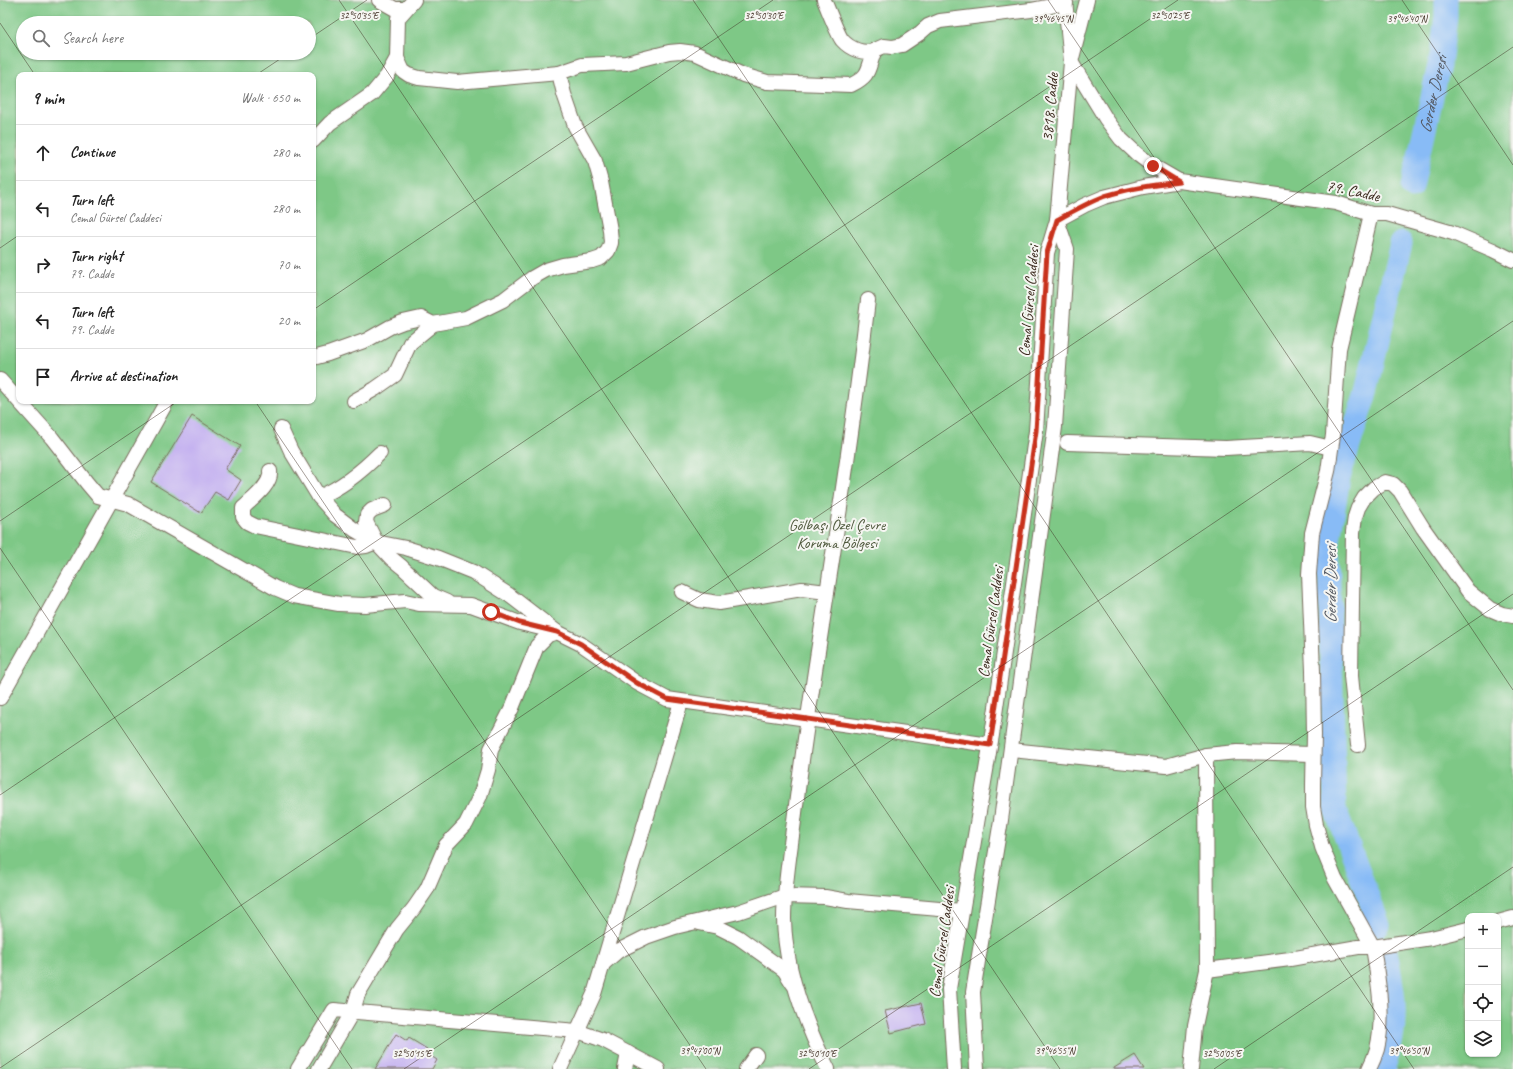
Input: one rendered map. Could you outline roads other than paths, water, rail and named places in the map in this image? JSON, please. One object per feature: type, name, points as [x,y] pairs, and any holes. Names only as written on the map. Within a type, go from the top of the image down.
[{"type":"street","points":[[379,0],[395,9],[409,5]]},
{"type":"street","points":[[824,0],[842,39],[851,47],[869,53],[884,46],[892,47],[902,45],[928,26],[940,21],[1031,10],[1066,2],[1071,62]]},
{"type":"street","name":"3818. Cadde","points":[[1057,220],[1071,62],[1087,0]]},
{"type":"street","points":[[316,138],[330,124],[372,94],[387,76],[397,58],[398,18],[409,5]]},
{"type":"street","points":[[397,58],[404,72],[409,75],[419,78],[457,82],[559,73],[582,65],[626,63],[669,52],[680,51],[694,53],[743,75],[767,82],[852,85],[861,80],[867,74],[871,66],[875,50]]},
{"type":"street","name":"79. Cadde","points":[[1071,62],[1106,120],[1121,139],[1137,154],[1179,182]]},
{"type":"street","points":[[354,401],[395,375],[410,342],[433,324],[466,318],[504,300],[532,278],[546,270],[563,265],[592,261],[601,258],[608,251],[611,243],[610,230],[601,182],[595,161],[575,126],[564,94],[559,73]]},
{"type":"street","name":"79. Cadde","points":[[1057,220],[1085,205],[1111,194],[1143,186],[1179,182],[1336,203],[1370,214],[1387,214],[1453,233],[1494,250],[1513,260]]},
{"type":"street","points":[[1369,1069],[1377,1049],[1380,1021],[1379,989],[1373,947],[1336,879],[1322,846],[1314,807],[1313,671],[1309,574],[1312,532],[1328,471],[1336,404],[1339,349],[1370,214]]},
{"type":"street","name":"Cemal Gürsel Caddesi","points":[[954,1069],[949,989],[990,745],[1036,431],[1047,253],[1057,220]]},
{"type":"street","name":"Cemal Gürsel Caddesi","points":[[977,1069],[973,992],[1001,820],[1055,428],[1067,249],[1057,220]]},
{"type":"street","points":[[828,1069],[805,1017],[795,988],[787,948],[784,920],[785,896],[808,719],[858,390],[868,300]]},
{"type":"street","points":[[316,357],[368,340],[390,327],[403,322],[420,318],[433,324]]},
{"type":"street","points":[[0,380],[16,398]]},
{"type":"street","points":[[22,404],[52,438],[98,496],[128,504],[275,588],[294,596],[339,604],[365,605],[405,601],[419,604],[471,604],[520,623],[557,632]]},
{"type":"street","points":[[0,698],[165,404]]},
{"type":"street","points":[[281,429],[291,451],[319,497],[335,515],[355,530],[376,542],[406,548],[438,558],[473,572],[509,595],[557,632],[581,644],[637,683],[667,699],[990,745]]},
{"type":"street","points":[[1067,443],[1226,448],[1310,443],[1331,448]]},
{"type":"street","points":[[319,497],[331,492],[353,478],[380,453]]},
{"type":"street","points":[[270,472],[271,476],[267,482],[258,494],[244,508],[243,517],[247,522],[255,526],[357,547],[366,546],[376,542]]},
{"type":"street","points":[[1358,745],[1351,676],[1352,539],[1355,517],[1358,508],[1364,498],[1374,488],[1385,482],[1396,486],[1423,528],[1468,591],[1490,609],[1502,614],[1513,616]]},
{"type":"street","points":[[385,505],[372,510],[367,515],[366,522],[376,542],[391,558],[433,596],[441,601],[453,604]]},
{"type":"street","points":[[682,592],[699,600],[719,603],[802,589],[827,592]]},
{"type":"street","points":[[319,1069],[353,1011],[358,994],[397,929],[427,889],[446,845],[466,824],[480,796],[488,770],[491,749],[512,708],[537,646],[548,635],[557,632]]},
{"type":"street","points":[[560,1069],[594,994],[681,702]]},
{"type":"street","points":[[1011,750],[1166,766],[1206,755],[1238,752],[1313,754]]},
{"type":"street","points":[[1191,1069],[1195,1026],[1207,970],[1206,755]]},
{"type":"street","points":[[603,964],[618,951],[646,937],[675,927],[738,912],[785,896],[825,897],[848,902],[962,911]]},
{"type":"street","points":[[1501,921],[1513,918]]},
{"type":"street","points":[[698,922],[718,927],[738,937],[784,970],[795,988]]},
{"type":"street","points":[[1207,970],[1290,959],[1358,947],[1373,947],[1432,938],[1465,930]]},
{"type":"street","points":[[298,1069],[334,1010],[577,1031],[603,1040],[658,1069]]},
{"type":"street","points":[[625,1069],[628,1053]]},
{"type":"street","points":[[746,1069],[756,1055]]},
{"type":"waterway","name":"Gerder Deresi","points":[[1412,187],[1441,56],[1446,16],[1446,0]]},
{"type":"waterway","name":"Gerder Deresi","points":[[1379,925],[1335,809],[1328,546],[1339,477],[1366,392],[1401,243]]},
{"type":"waterway","name":"Gerder Deresi","points":[[1383,1069],[1392,1039],[1394,1024],[1392,982],[1386,952]]},
{"type":"park label","name":"Gölbaşı Özel Çevre Koruma Bölgesi","points":[[837,534]]}]
